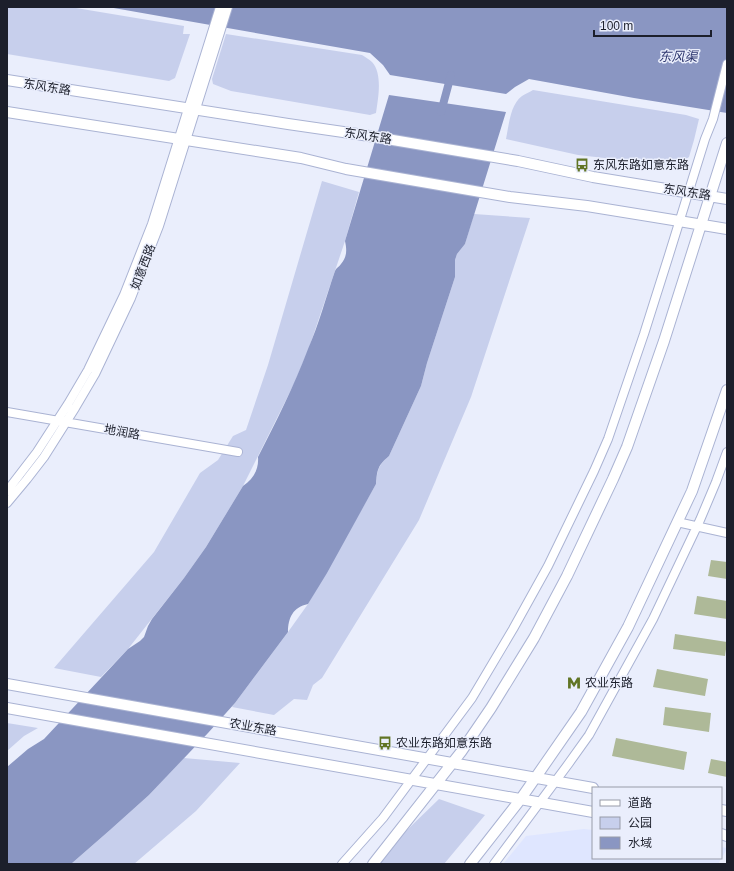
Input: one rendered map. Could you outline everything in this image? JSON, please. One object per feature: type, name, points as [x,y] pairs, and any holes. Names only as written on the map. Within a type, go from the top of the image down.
[{"type":"main road","name":"东风东路","points":[[7,80],[357,134],[518,161],[593,177],[727,199]]},
{"type":"main road","points":[[7,112],[302,158],[346,169],[510,197],[587,206],[727,229]]},
{"type":"main road","points":[[373,864],[453,763],[491,708],[534,638],[567,576],[627,447],[664,341],[727,143]]},
{"type":"main road","points":[[470,864],[520,800],[585,706],[628,627],[692,491],[727,390]]},
{"type":"main road","name":"农业东路","points":[[7,684],[592,788]]},
{"type":"main road","name":"农业东路","points":[[7,708],[592,812]]},
{"type":"street","name":"如意西路","points":[[7,503],[44,456],[124,295],[152,224],[182,140],[214,38],[220,7]]},
{"type":"street","name":"如意西路","points":[[214,38],[228,7]]},
{"type":"street","points":[[342,864],[383,818],[472,698],[514,629],[548,566],[608,439],[644,334],[713,119],[727,64]]},
{"type":"street","name":"地润路","points":[[7,412],[238,452]]},
{"type":"street","name":"如意西路","points":[[7,491],[62,421]]},
{"type":"street","points":[[494,864],[589,735],[653,618],[697,526],[727,452]]},
{"type":"street","points":[[677,522],[727,533]]},
{"type":"shaded area","points":[[584,829],[592,830],[592,859],[721,859],[718,864],[503,864],[526,836]]},
{"type":"shaded area","points":[[722,847],[727,849],[722,857]]},
{"type":"green space","points":[[7,7],[70,7],[184,26],[183,34],[190,34],[175,78],[169,81],[7,54]]},
{"type":"green space","points":[[226,34],[362,55],[372,62],[378,73],[379,87],[376,113],[370,115],[231,91],[213,84],[212,79]]},
{"type":"green space","points":[[533,90],[686,115],[699,119],[689,157],[675,166],[578,155],[506,139],[512,110],[522,96]]},
{"type":"green space","points":[[322,181],[359,192],[345,241],[309,348],[294,384],[243,486],[206,547],[184,578],[128,649],[101,677],[54,668],[154,552],[200,473],[218,460],[233,436],[246,430],[268,365]]},
{"type":"green space","points":[[474,214],[530,218],[471,397],[419,520],[322,678],[313,685],[307,700],[294,699],[274,715],[232,707],[308,604],[376,484],[379,468],[389,456],[421,386],[455,277],[455,260],[457,254],[465,244]]},
{"type":"green space","points":[[7,723],[38,728],[24,736],[7,751]]},
{"type":"green space","points":[[184,758],[240,763],[196,811],[134,864],[71,864],[149,795]]},
{"type":"green space","points":[[439,799],[485,815],[444,864],[372,864]]},
{"type":"water","name":"东风渠","points":[[108,7],[727,7],[727,113],[529,79],[506,94],[390,75],[383,65],[370,53]]},
{"type":"water","points":[[389,95],[506,112],[465,244],[457,254],[455,260],[455,277],[421,386],[389,456],[382,462],[379,468],[376,484],[327,573],[308,604],[295,610],[292,614],[288,632],[235,703],[149,795],[71,864],[7,864],[7,767],[28,749],[44,739],[128,649],[144,637],[152,619],[206,547],[243,486],[255,474],[258,457],[303,363],[335,271],[345,256],[345,241]]},
{"type":"building","points":[[711,560],[727,562],[727,579],[708,576]]},
{"type":"building","points":[[697,596],[727,601],[727,619],[694,614]]},
{"type":"building","points":[[675,634],[727,642],[725,656],[673,649]]},
{"type":"building","points":[[657,669],[708,679],[705,696],[653,687]]},
{"type":"building","points":[[665,707],[711,713],[709,732],[663,725]]},
{"type":"building","points":[[616,738],[687,752],[684,770],[612,756]]},
{"type":"building","points":[[711,759],[727,762],[727,777],[708,773]]},
{"type":"waterway","points":[[441,112],[451,75]]},
{"type":"place","name":"东风东路如意东路","points":[[582,165]]},
{"type":"place","name":"农业东路","points":[[574,683]]},
{"type":"place","name":"农业东路如意东路","points":[[385,743]]}]
